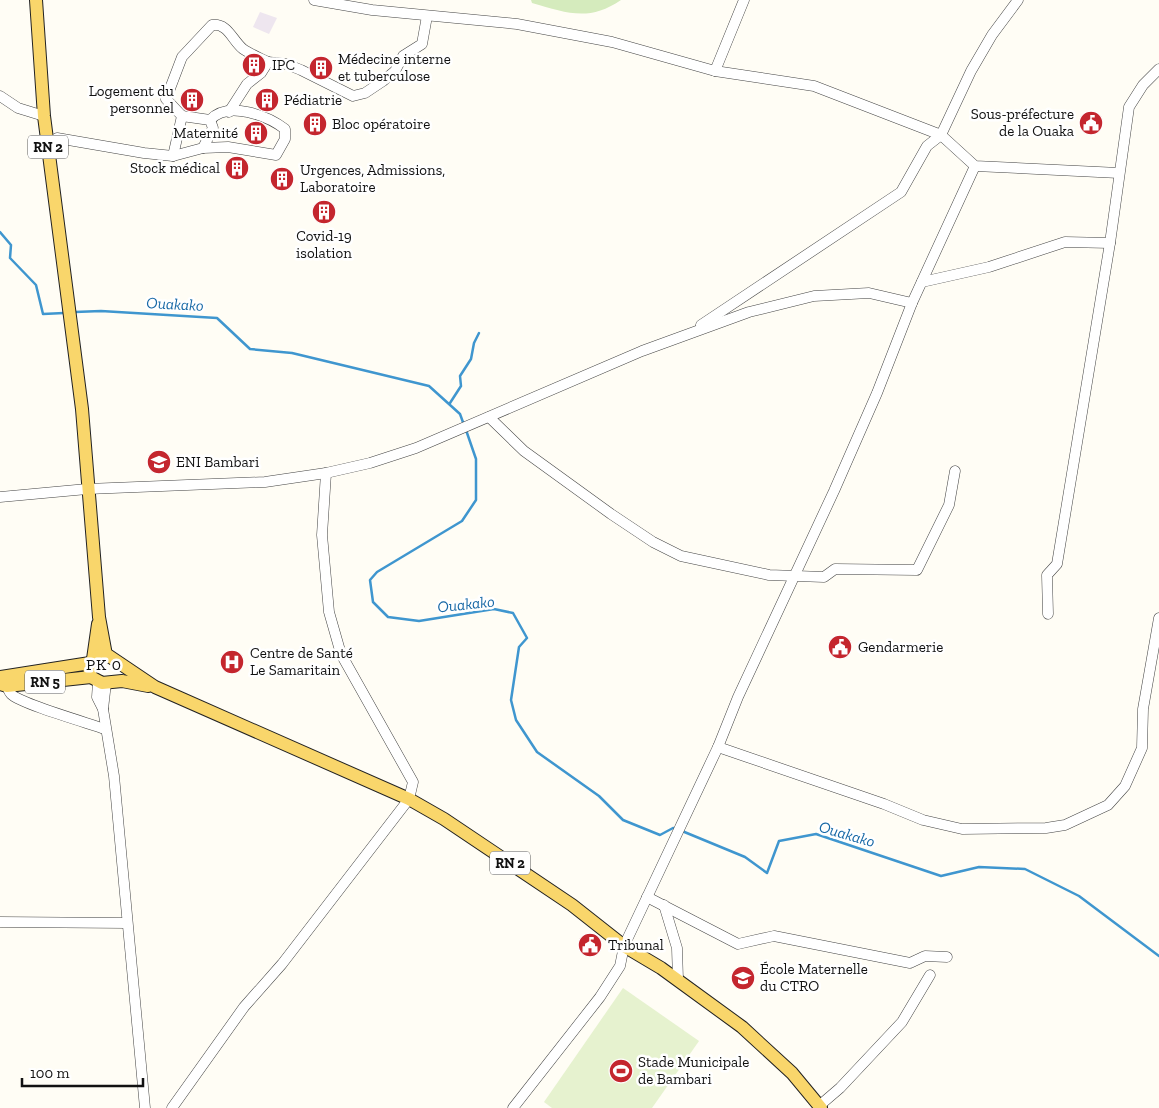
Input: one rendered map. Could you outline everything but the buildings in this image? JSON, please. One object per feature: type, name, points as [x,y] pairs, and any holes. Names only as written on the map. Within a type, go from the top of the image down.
[{"type":"main road","name":"RN 2","points":[[36,0],[44,116],[82,409],[100,617],[110,658],[155,687],[409,799],[444,819],[572,905],[624,946],[678,980],[742,1027],[792,1073],[820,1107]]},
{"type":"main road","name":"RN 2","points":[[91,661],[100,617]]},
{"type":"main road","points":[[99,655],[110,658],[116,674],[101,681],[89,670],[91,661],[99,655]]},
{"type":"main road","name":"RN 5","points":[[33,678],[91,661]]},
{"type":"main road","name":"RN 5","points":[[3,681],[33,678],[101,681]]},
{"type":"main road","name":"RN 2","points":[[101,681],[132,682],[155,687]]},
{"type":"street","points":[[314,0],[372,10],[518,24],[612,42],[715,71],[814,86],[940,135],[975,166],[1119,173]]},
{"type":"street","points":[[715,71],[744,0]]},
{"type":"street","points":[[687,335],[901,192],[927,146],[940,135],[971,71],[992,35],[1018,0]]},
{"type":"street","points":[[210,120],[182,116],[166,99],[173,76],[182,57],[212,25],[226,28],[243,49],[268,62],[294,67],[353,96],[365,93],[395,71],[403,56],[422,44],[427,16]]},
{"type":"street","points":[[229,112],[246,84],[261,74],[268,62]]},
{"type":"street","points":[[1048,614],[1048,575],[1057,564],[1074,448],[1110,243],[1129,107],[1143,85],[1159,69]]},
{"type":"street","points":[[0,96],[18,108],[44,116]]},
{"type":"street","points":[[48,149],[58,138],[144,153],[173,156],[203,148],[228,147],[276,155],[285,139],[285,129],[256,112],[229,112],[215,115],[210,120]]},
{"type":"street","points":[[173,156],[182,116]]},
{"type":"street","points":[[203,148],[213,128],[210,120]]},
{"type":"street","points":[[513,1108],[600,997],[620,966],[624,946],[718,747],[738,697],[870,411],[912,303],[975,166]]},
{"type":"street","points":[[922,282],[989,267],[1065,242],[1110,243]]},
{"type":"street","points":[[0,497],[88,489],[265,482],[326,473],[379,460],[416,448],[642,351],[749,312],[814,296],[869,293],[912,303]]},
{"type":"street","points":[[489,416],[524,451],[653,542],[681,556],[769,575],[793,578],[824,577],[835,569],[917,570],[949,505],[955,471]]},
{"type":"street","points":[[172,1108],[244,1007],[282,964],[409,799],[413,782],[341,654],[329,612],[322,535],[326,473]]},
{"type":"street","points":[[718,747],[884,804],[923,820],[962,829],[1046,828],[1065,825],[1108,804],[1125,786],[1142,748],[1143,709],[1159,618]]},
{"type":"street","points":[[3,681],[11,694],[38,706],[105,729]]},
{"type":"street","points":[[101,681],[97,696],[103,709],[114,776],[145,1108]]},
{"type":"street","points":[[647,897],[738,944],[774,936],[910,962],[925,956],[947,957]]},
{"type":"street","points":[[664,905],[677,948],[678,980]]},
{"type":"street","points":[[0,922],[127,924]]},
{"type":"street","points":[[820,1107],[902,1022],[930,975]]},
{"type":"shaded area","points":[[260,12],[277,18],[269,34],[253,27]]},
{"type":"green space","points":[[531,0],[621,0],[599,11],[578,14],[545,7],[532,3]]},
{"type":"green space","name":"Stade Municipale de Bambari","points":[[623,988],[699,1041],[652,1108],[552,1108],[544,1102]]},
{"type":"waterway","name":"Ouakako","points":[[0,232],[11,245],[10,258],[36,285],[43,314],[64,313]]},
{"type":"waterway","name":"Ouakako","points":[[75,312],[101,311],[217,318],[250,349],[292,353],[429,386],[460,414],[464,425]]},
{"type":"waterway","points":[[450,403],[461,386],[460,376],[471,359],[474,343],[479,333]]},
{"type":"waterway","name":"Ouakako","points":[[466,430],[476,459],[476,500],[462,521],[377,572],[370,580],[373,602],[388,617],[419,621],[494,609],[513,613],[527,638],[519,647],[511,700],[516,720],[537,752],[599,796],[623,820],[660,835],[673,828],[676,829]]},
{"type":"waterway","name":"Ouakako","points":[[682,831],[745,857],[767,873],[779,841],[816,834],[941,876],[979,867],[1025,869],[1079,896],[1159,956]]},
{"type":"place","name":"IPC","points":[[254,65]]},
{"type":"place","name":"Médecine interne et tuberculose","points":[[321,68]]},
{"type":"place","name":"Logement du personnel","points":[[192,100]]},
{"type":"place","name":"Pédiatrie","points":[[267,100]]},
{"type":"place","name":"Sous-préfecture de la Ouaka","points":[[1091,123]]},
{"type":"place","name":"Bloc opératoire","points":[[315,124]]},
{"type":"place","name":"Maternité","points":[[256,133]]},
{"type":"place","name":"Stock médical","points":[[237,168]]},
{"type":"place","name":"Urgences, Admissions, Laboratoire","points":[[282,179]]},
{"type":"place","name":"Covid-19 isolation","points":[[324,212]]},
{"type":"place","name":"ENI Bambari","points":[[159,462]]},
{"type":"place","name":"Gendarmerie","points":[[840,647]]},
{"type":"place","name":"Centre de Santé Le Samaritain","points":[[232,662]]},
{"type":"place","name":"Tribunal","points":[[590,945]]},
{"type":"place","name":"École Maternelle du CTRO","points":[[743,978]]},
{"type":"place","name":"Stade Municipale de Bambari","points":[[621,1071]]},
{"type":"district","name":"PK 0","points":[[104,664]]}]
